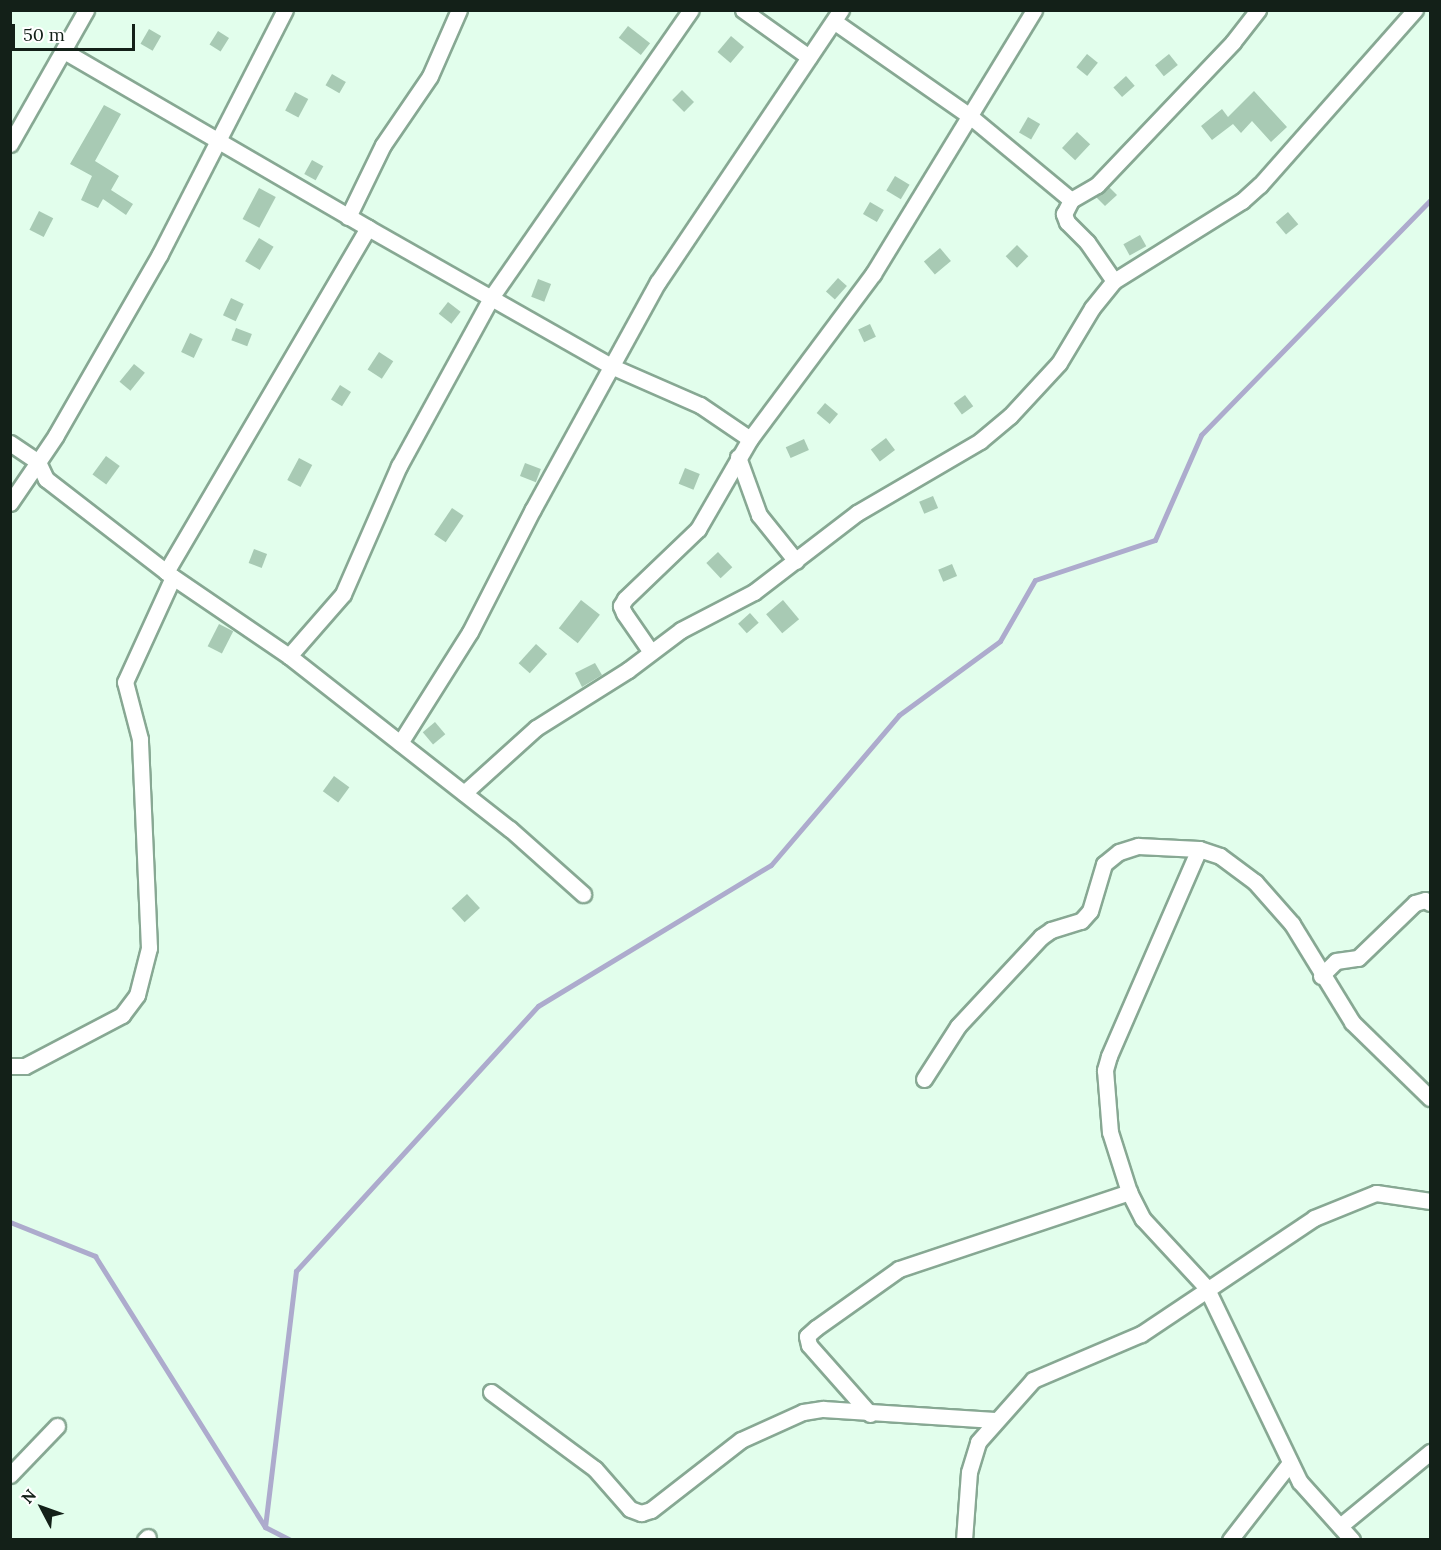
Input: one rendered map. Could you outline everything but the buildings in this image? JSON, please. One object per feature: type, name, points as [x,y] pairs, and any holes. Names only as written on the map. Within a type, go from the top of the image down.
[{"type":"street","points":[[10,144],[86,10]]},
{"type":"street","points":[[10,503],[38,462],[160,254],[217,138],[285,10]]},
{"type":"street","points":[[348,217],[383,145],[430,76],[459,10]]},
{"type":"street","points":[[289,656],[343,594],[399,466],[492,296],[691,10]]},
{"type":"street","points":[[743,10],[809,57]]},
{"type":"street","points":[[651,652],[621,606],[698,529],[750,439],[873,274],[971,117],[1034,10]]},
{"type":"street","points":[[1114,281],[1087,242],[1067,222],[1064,214],[1071,200],[1097,185],[1233,42],[1258,10]]},
{"type":"street","points":[[464,793],[536,728],[681,630],[754,592],[857,513],[980,441],[1010,416],[1059,363],[1092,308],[1114,281],[1254,190],[1415,10]]},
{"type":"street","points":[[400,743],[470,632],[533,509],[658,282],[838,16],[971,117],[1071,200]]},
{"type":"street","points":[[64,51],[217,138],[348,217],[492,296],[613,367],[700,405],[750,439]]},
{"type":"street","points":[[10,1066],[26,1066],[122,1015],[137,995],[149,948],[140,739],[124,682],[169,574],[368,228]]},
{"type":"street","points":[[10,443],[38,462],[46,479],[169,574],[289,656],[464,793],[583,894]]},
{"type":"street","points":[[738,457],[759,515],[796,561]]},
{"type":"street","points":[[924,1078],[958,1026],[1041,937],[1051,930],[1081,921],[1090,911],[1104,864],[1119,852],[1138,846],[1199,849],[1220,856],[1270,897],[1292,924],[1321,976],[1352,1022],[1431,1098]]},
{"type":"street","points":[[1199,849],[1106,1070],[1110,1132],[1129,1192],[1153,1233],[1206,1287],[1300,1482],[1352,1539]]},
{"type":"street","points":[[1321,976],[1336,962],[1358,958],[1415,903],[1425,900],[1431,903]]},
{"type":"street","points":[[870,1414],[809,1345],[807,1336],[816,1328],[899,1269],[1129,1192]]},
{"type":"street","points":[[964,1539],[969,1472],[978,1442],[994,1420],[1033,1380],[1051,1370],[1117,1348],[1206,1287],[1314,1218],[1362,1197],[1385,1193],[1431,1201]]},
{"type":"street","points":[[491,1392],[567,1446],[595,1469],[630,1509],[641,1513],[651,1510],[741,1440],[803,1412],[823,1409],[870,1414],[994,1420]]},
{"type":"street","points":[[10,1475],[57,1426]]},
{"type":"street","points":[[1340,1526],[1431,1452]]},
{"type":"street","points":[[1230,1539],[1290,1463]]},
{"type":"waterway","points":[[265,1527],[296,1271],[538,1006],[771,865],[899,715],[1000,641],[1035,580],[1155,540],[1201,435],[1430,200]]},
{"type":"waterway","points":[[10,1222],[95,1256],[265,1527],[290,1540]]}]
